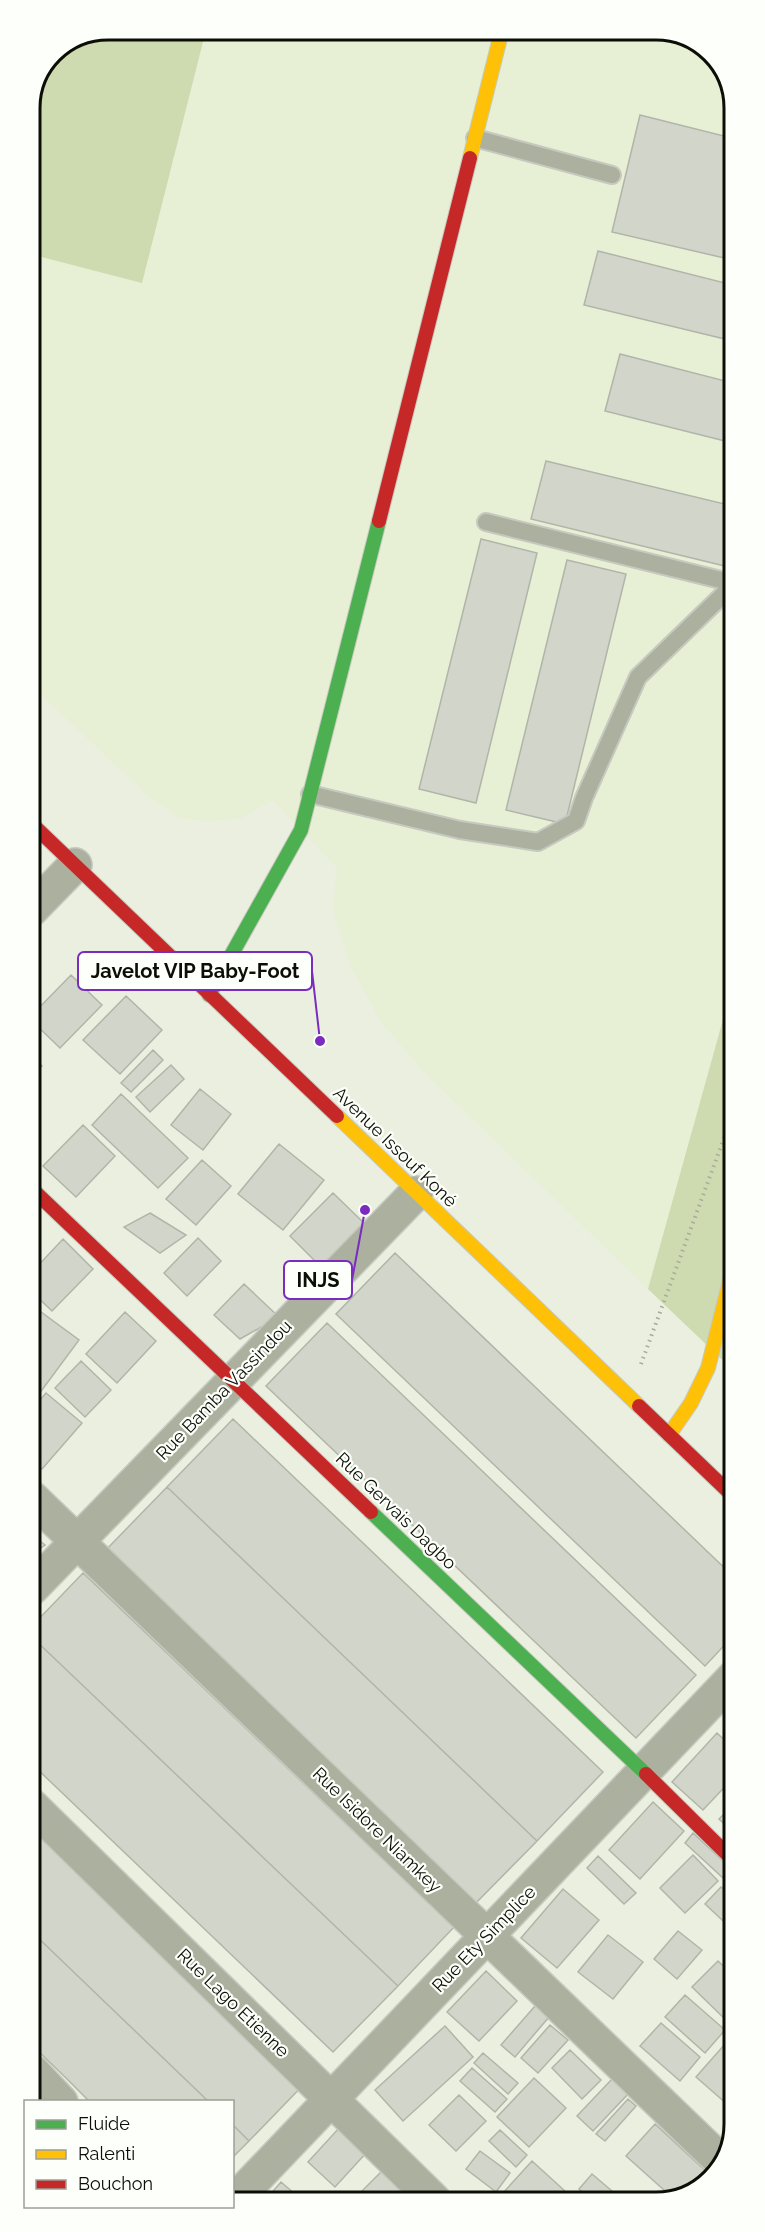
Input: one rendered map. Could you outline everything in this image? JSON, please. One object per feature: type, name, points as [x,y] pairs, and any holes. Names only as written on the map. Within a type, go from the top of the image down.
[{"type":"main road","points":[[209,995],[301,830],[499,41]]},
{"type":"main road","name":"Avenue Issouf Koné","points":[[40,832],[724,1487]]},
{"type":"main road","name":"Rue Gervais Dagbo","points":[[40,1196],[724,1851]]},
{"type":"main road","points":[[669,1435],[691,1403],[708,1368],[724,1304]]},
{"type":"street","points":[[40,901],[75,865]]},
{"type":"street","name":"Rue Bamba Vassindou","points":[[40,1580],[417,1193]]},
{"type":"street","name":"Rue Isidore Niamkey","points":[[40,1506],[715,2156]]},
{"type":"street","name":"Rue Ety Simplice","points":[[243,2191],[724,1688]]},
{"type":"street","name":"Rue Lago Etienne","points":[[40,1814],[425,2192]]},
{"type":"street","points":[[40,2079],[60,2100]]},
{"type":"lane","points":[[475,138],[612,175]]},
{"type":"lane","points":[[486,522],[724,582]]},
{"type":"lane","points":[[310,794],[460,830],[538,842],[576,821],[638,677],[724,593]]},
{"type":"lane","points":[[717,1480],[724,1478]]},
{"type":"path","points":[[629,1396],[724,1138]]},
{"type":"shaded area","points":[[109,40],[661,41],[678,44],[698,55],[713,71],[724,100],[724,1016],[648,1289],[427,1075],[381,1022],[351,967],[333,910],[337,868],[273,800],[241,818],[208,821],[179,818],[149,797],[40,694],[40,109],[46,83],[52,71],[71,52],[83,46]]},
{"type":"green space","points":[[109,40],[203,40],[142,283],[40,257],[40,109],[42,96],[52,71],[71,52],[83,46]]},
{"type":"green space","points":[[724,1016],[724,1361],[648,1289]]},
{"type":"building","points":[[640,115],[724,136],[724,258],[612,232]]},
{"type":"building","points":[[598,251],[724,283],[724,339],[584,305]]},
{"type":"building","points":[[620,354],[724,381],[724,441],[605,411]]},
{"type":"building","points":[[546,461],[724,504],[724,566],[531,519]]},
{"type":"building","points":[[481,539],[537,553],[476,803],[419,789]]},
{"type":"building","points":[[567,560],[626,574],[565,824],[506,810]]},
{"type":"building","points":[[71,975],[102,1005],[60,1048],[40,1029],[40,1007]]},
{"type":"building","points":[[126,996],[162,1030],[120,1074],[83,1040]]},
{"type":"building","points":[[153,1050],[163,1060],[131,1092],[121,1083]]},
{"type":"building","points":[[171,1065],[184,1079],[150,1112],[136,1097]]},
{"type":"building","points":[[200,1089],[231,1114],[203,1150],[171,1125]]},
{"type":"building","points":[[121,1094],[188,1158],[158,1188],[92,1125]]},
{"type":"building","points":[[83,1125],[115,1156],[76,1197],[43,1166]]},
{"type":"building","points":[[279,1144],[324,1180],[283,1230],[238,1194]]},
{"type":"building","points":[[202,1160],[231,1186],[196,1225],[166,1199]]},
{"type":"building","points":[[333,1193],[365,1224],[322,1268],[290,1236]]},
{"type":"building","points":[[150,1213],[186,1235],[160,1253],[124,1227]]},
{"type":"building","points":[[198,1238],[221,1261],[187,1296],[164,1273]]},
{"type":"building","points":[[63,1239],[93,1269],[52,1311],[40,1300],[40,1263]]},
{"type":"building","points":[[395,1253],[724,1567],[724,1646],[705,1666],[336,1314]]},
{"type":"building","points":[[244,1284],[279,1317],[240,1339],[214,1315]]},
{"type":"building","points":[[40,1311],[79,1340],[40,1393]]},
{"type":"building","points":[[125,1312],[156,1341],[117,1383],[86,1354]]},
{"type":"building","points":[[327,1323],[696,1675],[636,1738],[266,1386]]},
{"type":"building","points":[[81,1361],[111,1390],[85,1417],[55,1388]]},
{"type":"building","points":[[46,1393],[82,1423],[42,1469],[40,1467],[40,1400]]},
{"type":"building","points":[[233,1419],[603,1772],[537,1841],[167,1487]]},
{"type":"building","points":[[167,1487],[537,1841],[471,1908],[101,1555]]},
{"type":"building","points":[[83,1573],[454,1927],[398,1986],[40,1645],[40,1618]]},
{"type":"building","points":[[40,1645],[398,1986],[333,2052],[40,1772]]},
{"type":"building","points":[[717,1733],[724,1740],[724,1788],[703,1810],[672,1782]]},
{"type":"building","points":[[653,1802],[684,1831],[640,1879],[609,1850]]},
{"type":"building","points":[[724,1814],[724,1824],[719,1819]]},
{"type":"building","points":[[40,1824],[308,2080],[249,2141],[234,2126],[234,2100],[207,2100],[40,1940]]},
{"type":"building","points":[[693,1833],[724,1862],[724,1879],[685,1843]]},
{"type":"building","points":[[693,1855],[718,1881],[685,1913],[660,1888]]},
{"type":"building","points":[[598,1856],[636,1893],[624,1904],[587,1868]]},
{"type":"building","points":[[721,1887],[724,1890],[724,1922],[705,1904]]},
{"type":"building","points":[[563,1889],[599,1920],[557,1968],[521,1938]]},
{"type":"building","points":[[678,1931],[702,1950],[677,1979],[654,1959]]},
{"type":"building","points":[[608,1935],[643,1962],[613,1999],[578,1972]]},
{"type":"building","points":[[40,1940],[207,2100],[88,2100],[40,2053]]},
{"type":"building","points":[[718,1961],[724,1967],[724,2018],[692,1987]]},
{"type":"building","points":[[486,1971],[517,2001],[479,2041],[447,2012]]},
{"type":"building","points":[[685,1995],[724,2031],[705,2053],[665,2017]]},
{"type":"building","points":[[535,2006],[549,2017],[515,2057],[501,2045]]},
{"type":"building","points":[[661,2023],[700,2057],[680,2081],[640,2046]]},
{"type":"building","points":[[550,2025],[568,2040],[538,2073],[521,2058]]},
{"type":"building","points":[[445,2026],[473,2057],[403,2121],[375,2090]]},
{"type":"building","points":[[724,2045],[724,2102],[696,2077]]},
{"type":"building","points":[[570,2050],[601,2080],[582,2099],[552,2068]]},
{"type":"building","points":[[483,2053],[518,2083],[508,2094],[474,2063]]},
{"type":"building","points":[[472,2068],[507,2099],[495,2112],[460,2081]]},
{"type":"building","points":[[534,2078],[566,2108],[529,2147],[497,2117]]},
{"type":"building","points":[[613,2078],[629,2093],[593,2131],[577,2116]]},
{"type":"building","points":[[459,2095],[486,2121],[456,2151],[429,2125]]},
{"type":"building","points":[[628,2099],[636,2106],[605,2141],[596,2134]]},
{"type":"building","points":[[655,2124],[705,2170],[694,2180],[665,2191],[626,2156]]},
{"type":"building","points":[[234,2126],[249,2141],[234,2156]]},
{"type":"building","points":[[340,2127],[367,2152],[335,2187],[308,2162]]},
{"type":"building","points":[[500,2130],[527,2155],[516,2167],[489,2141]]},
{"type":"building","points":[[480,2151],[510,2173],[496,2192],[466,2169]]},
{"type":"building","points":[[532,2161],[566,2192],[504,2192]]},
{"type":"building","points":[[382,2171],[403,2192],[362,2191]]},
{"type":"building","points":[[592,2174],[612,2191],[582,2192],[579,2189]]},
{"type":"building","points":[[281,2182],[292,2191],[273,2191]]},
{"type":"traffic: fast","points":[[209,995],[301,830],[379,521]]},
{"type":"traffic: fast","points":[[371,1512],[646,1774]]},
{"type":"traffic: slow","points":[[470,158],[499,41]]},
{"type":"traffic: slow","points":[[337,1116],[639,1406]]},
{"type":"traffic: slow","points":[[669,1435],[691,1403],[708,1368],[724,1304]]},
{"type":"traffic: jam","points":[[379,521],[470,158]]},
{"type":"traffic: jam","points":[[40,832],[337,1116]]},
{"type":"traffic: jam","points":[[40,1197],[371,1512]]},
{"type":"traffic: jam","points":[[639,1406],[724,1487]]},
{"type":"traffic: jam","points":[[646,1774],[724,1851]]},
{"type":"place","name":"Javelot VIP Baby-Foot","points":[[320,1041]]},
{"type":"place","name":"INJS","points":[[365,1210]]}]
